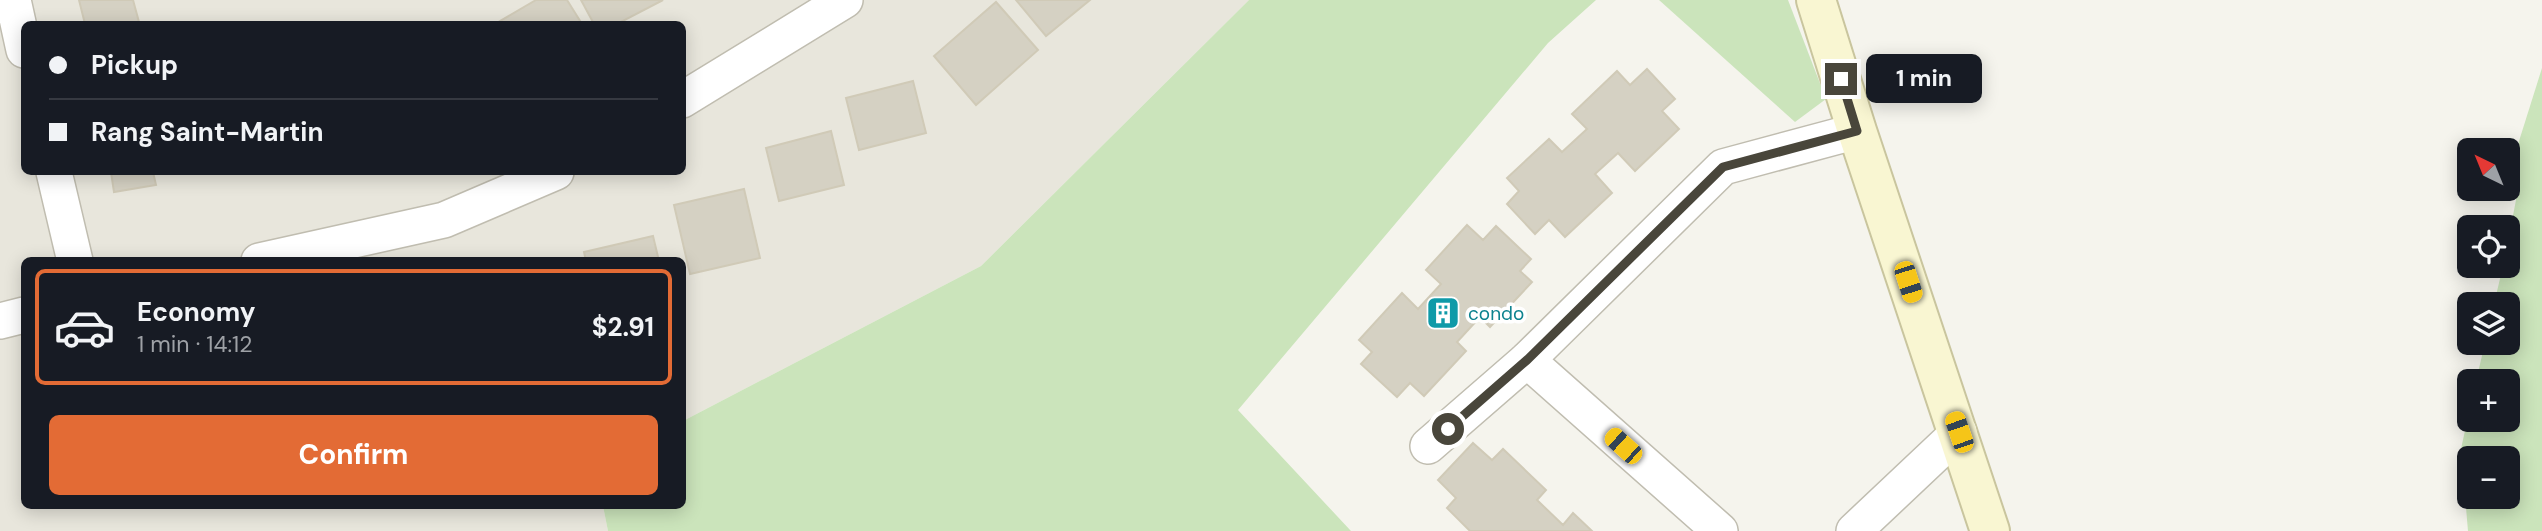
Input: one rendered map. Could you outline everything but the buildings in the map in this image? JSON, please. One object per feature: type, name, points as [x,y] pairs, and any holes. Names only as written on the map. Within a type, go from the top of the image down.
[{"type":"street","points":[[13,0],[21,36]]},
{"type":"street","points":[[686,98],[845,0]]},
{"type":"street","points":[[1816,0],[1990,531]]},
{"type":"street","points":[[1428,446],[1527,360],[1723,167],[1857,131]]},
{"type":"street","points":[[55,175],[74,257]]},
{"type":"street","points":[[276,257],[444,220],[549,175]]},
{"type":"street","points":[[0,321],[21,316]]},
{"type":"street","points":[[1527,360],[1720,531]]},
{"type":"street","points":[[1854,531],[1959,432]]},
{"type":"shaded area","points":[[0,0],[1249,0],[981,266],[686,419],[686,257],[21,257],[21,509],[604,509],[608,531],[0,531]]},
{"type":"green space","points":[[1249,0],[1596,0],[1548,43],[1238,410],[1351,531],[608,531],[604,509],[686,509],[686,419],[981,266]]},
{"type":"green space","points":[[1659,0],[1788,0],[1826,99],[1795,122]]},
{"type":"green space","points":[[2542,68],[2542,531],[2468,531],[2466,509],[2520,509],[2520,446],[2462,446],[2465,432],[2520,432],[2520,369],[2479,369],[2482,355],[2520,355],[2520,292],[2497,292],[2500,278],[2520,278],[2520,215],[2513,215],[2516,201],[2520,201],[2520,138]]},
{"type":"place","name":"condo","points":[[1443,313]]},
{"type":"route","points":[[1448,429],[1527,360],[1723,167],[1857,131],[1841,79]]}]
